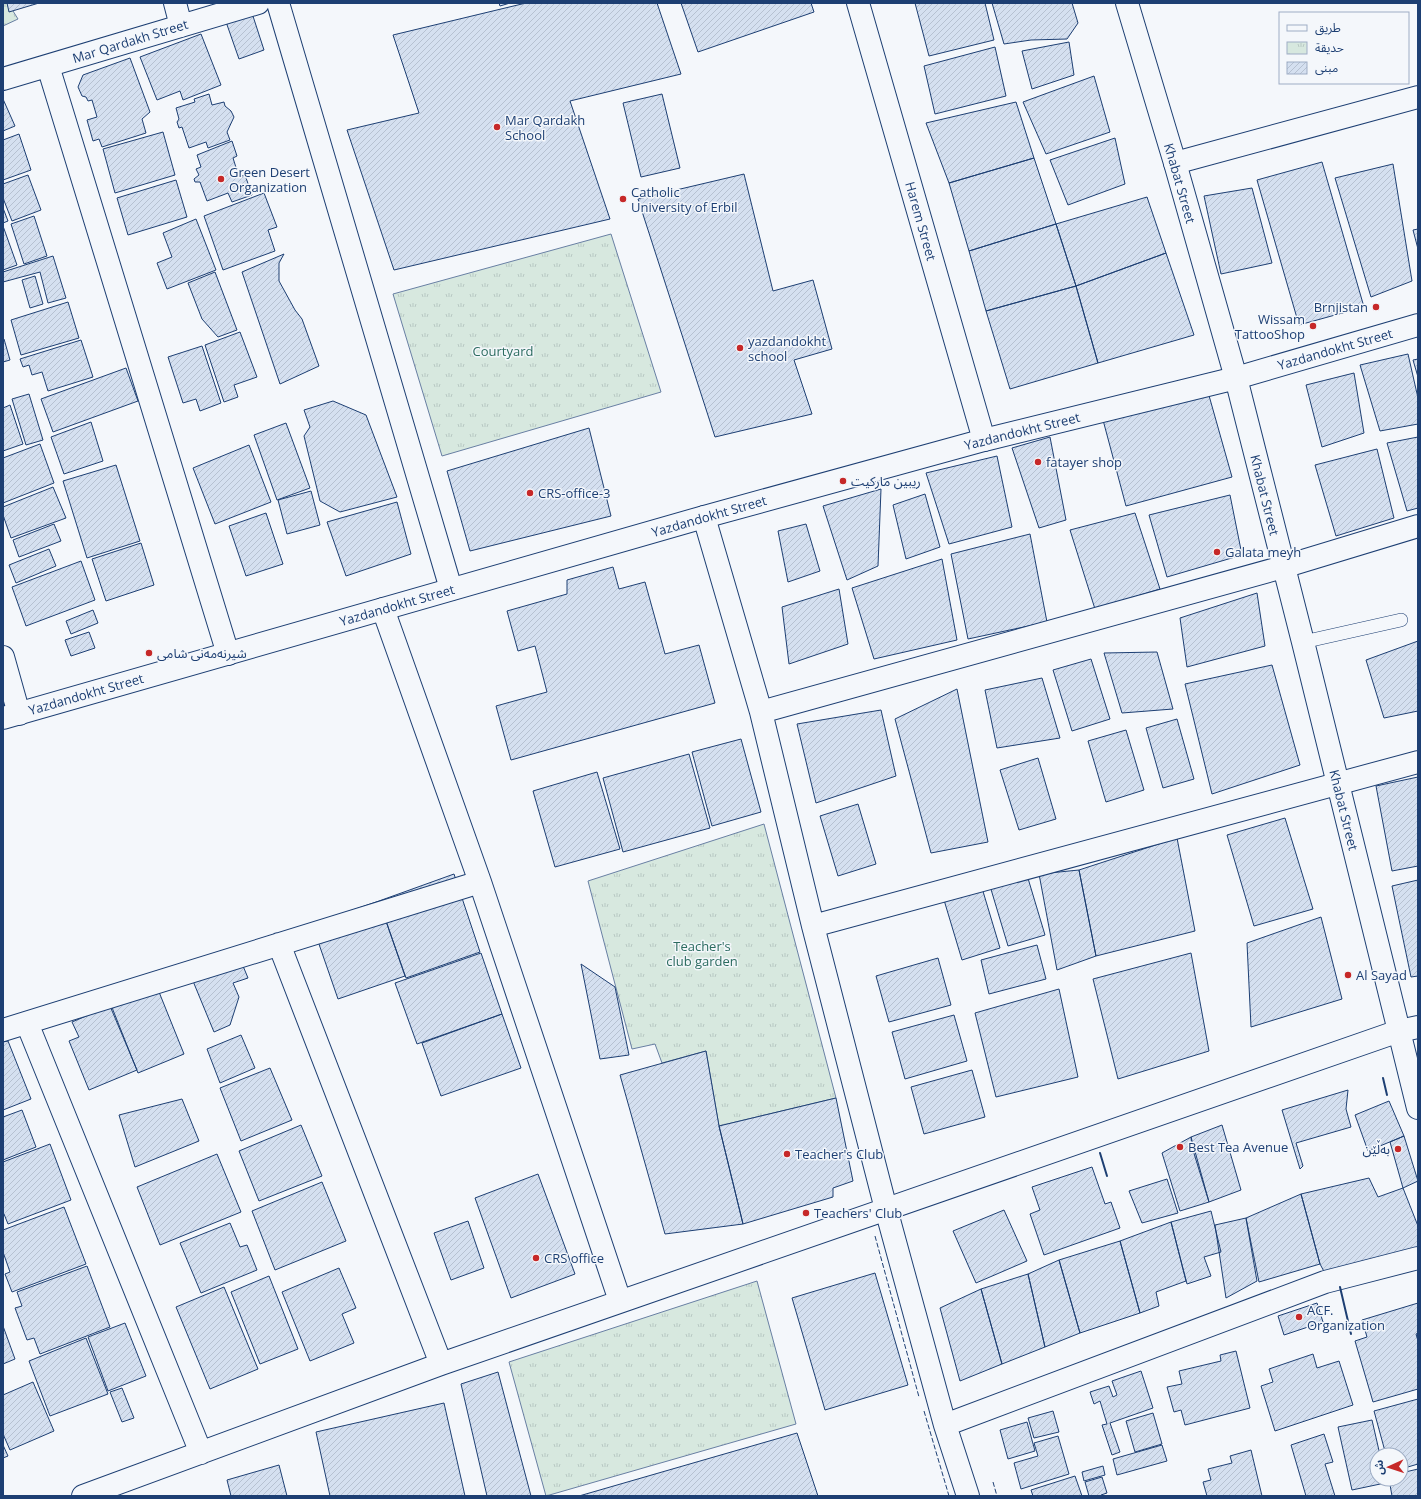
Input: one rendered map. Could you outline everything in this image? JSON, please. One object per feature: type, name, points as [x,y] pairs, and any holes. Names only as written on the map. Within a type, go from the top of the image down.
[{"type":"street","points":[[175,3],[181,26]]},
{"type":"street","name":"Mar Qardakh Street","points":[[3,79],[258,3]]},
{"type":"street","points":[[278,3],[451,589]]},
{"type":"street","name":"Harem Street","points":[[858,3],[984,440]]},
{"type":"street","name":"Khabat Street","points":[[1127,3],[1175,163],[1236,378],[1303,642],[1337,784],[1408,1029],[1418,1108]]},
{"type":"street","points":[[48,66],[228,654]]},
{"type":"street","points":[[1175,163],[1418,97]]},
{"type":"street","name":"Yazdandokht Street","points":[[11,716],[704,516],[984,440],[1236,378],[1418,325]]},
{"type":"street","points":[[704,516],[761,712],[813,926],[886,1209],[945,1425],[968,1496]]},
{"type":"street","points":[[761,712],[1283,567],[1418,526]]},
{"type":"street","points":[[383,609],[480,882],[620,1301]]},
{"type":"street","points":[[3,657],[11,716]]},
{"type":"street","points":[[813,926],[1418,762]]},
{"type":"street","points":[[3,1030],[480,882]]},
{"type":"street","points":[[279,944],[441,1364]]},
{"type":"street","points":[[28,1023],[201,1453]]},
{"type":"street","points":[[83,1496],[441,1364],[1408,1029]]},
{"type":"street","points":[[945,1425],[1325,1282],[1418,1258]]},
{"type":"lane","points":[[1303,642],[1401,620]]},
{"type":"green space","points":[[3,3],[8,3],[18,19],[3,26]]},
{"type":"green space","name":"Courtyard","points":[[611,234],[661,392],[442,456],[393,294]]},
{"type":"green space","name":"Teacher's club garden","points":[[764,824],[836,1098],[719,1126],[706,1051],[662,1063],[655,1044],[632,1049],[588,881]]},
{"type":"green space","points":[[757,1281],[796,1424],[546,1496],[509,1362]]},
{"type":"building","points":[[7,3],[39,3],[9,12]]},
{"type":"building","points":[[499,3],[510,3],[500,6]]},
{"type":"building","points":[[526,3],[657,3],[681,74],[570,101],[610,219],[394,270],[347,130],[419,113],[393,35]]},
{"type":"building","points":[[681,3],[811,3],[814,12],[698,52]]},
{"type":"building","points":[[915,3],[985,3],[994,40],[929,56]]},
{"type":"building","points":[[992,3],[1072,3],[1078,23],[1067,39],[1031,40],[1004,44]]},
{"type":"building","points":[[251,10],[264,50],[239,59],[225,19]]},
{"type":"building","points":[[201,34],[221,85],[183,100],[180,91],[157,100],[140,57]]},
{"type":"building","points":[[1069,42],[1074,75],[1032,89],[1022,51]]},
{"type":"building","points":[[995,47],[1006,96],[935,114],[924,66]]},
{"type":"building","points":[[130,58],[150,112],[142,119],[146,133],[102,147],[99,139],[93,141],[87,120],[97,117],[92,100],[88,101],[86,97],[82,96],[78,87],[83,75]]},
{"type":"building","points":[[1094,76],[1110,132],[1046,154],[1023,102]]},
{"type":"building","points":[[209,94],[212,105],[224,102],[225,106],[231,111],[234,117],[227,132],[230,140],[208,148],[206,142],[189,148],[182,127],[179,128],[177,122],[179,119],[176,108],[195,102],[194,99]]},
{"type":"building","points":[[662,94],[680,168],[641,177],[623,103]]},
{"type":"building","points":[[3,99],[15,126],[3,131]]},
{"type":"building","points":[[1016,102],[1034,158],[949,183],[926,123]]},
{"type":"building","points":[[163,132],[175,175],[115,193],[103,149]]},
{"type":"building","points":[[19,134],[31,170],[3,180],[3,140]]},
{"type":"building","points":[[1115,138],[1125,184],[1068,205],[1050,160]]},
{"type":"building","points":[[232,141],[237,156],[233,158],[239,177],[245,175],[252,195],[232,202],[228,193],[207,201],[200,182],[195,182],[194,179],[199,175],[196,169],[201,167],[197,155]]},
{"type":"building","points":[[1034,158],[1056,224],[969,251],[949,183]]},
{"type":"building","points":[[1322,162],[1364,307],[1299,325],[1257,180]]},
{"type":"building","points":[[1393,164],[1412,281],[1371,297],[1335,178]]},
{"type":"building","points":[[744,174],[773,291],[813,280],[832,349],[794,360],[812,414],[715,437],[638,199]]},
{"type":"building","points":[[28,175],[41,210],[12,221],[3,198],[3,184]]},
{"type":"building","points":[[176,180],[187,217],[128,235],[117,198]]},
{"type":"building","points":[[1252,188],[1272,263],[1221,274],[1204,196]]},
{"type":"building","points":[[264,193],[277,227],[268,230],[275,251],[223,270],[204,216]]},
{"type":"building","points":[[1147,197],[1166,253],[1076,286],[1056,224]]},
{"type":"building","points":[[3,208],[8,221],[3,223]]},
{"type":"building","points":[[34,216],[47,256],[24,264],[11,224]]},
{"type":"building","points":[[196,219],[216,270],[167,289],[157,263],[172,257],[163,233]]},
{"type":"building","points":[[1056,224],[1076,286],[986,311],[969,251]]},
{"type":"building","points":[[3,226],[17,265],[3,270]]},
{"type":"building","points":[[1418,229],[1418,249],[1413,230]]},
{"type":"building","points":[[1166,253],[1194,335],[1098,363],[1076,286]]},
{"type":"building","points":[[284,254],[279,263],[279,281],[295,310],[302,319],[319,366],[280,384],[242,272]]},
{"type":"building","points":[[53,256],[66,298],[48,303],[40,272],[3,282],[3,272]]},
{"type":"building","points":[[215,272],[237,330],[218,337],[202,319],[188,283]]},
{"type":"building","points":[[35,276],[43,304],[30,308],[22,280]]},
{"type":"building","points":[[1076,286],[1098,363],[1010,389],[986,311]]},
{"type":"building","points":[[68,302],[79,338],[21,355],[11,320]]},
{"type":"building","points":[[240,332],[257,377],[234,385],[238,397],[224,402],[205,345]]},
{"type":"building","points":[[4,339],[10,360],[3,362],[3,340]]},
{"type":"building","points":[[81,340],[93,377],[48,391],[42,372],[32,375],[29,365],[23,367],[20,359]]},
{"type":"building","points":[[202,346],[221,403],[200,411],[196,399],[183,403],[168,357]]},
{"type":"building","points":[[1408,354],[1418,398],[1418,424],[1380,431],[1360,365]]},
{"type":"building","points":[[1418,359],[1418,377],[1413,360]]},
{"type":"building","points":[[126,368],[138,401],[53,432],[41,399]]},
{"type":"building","points":[[1354,373],[1364,433],[1322,447],[1306,385]]},
{"type":"building","points":[[1208,392],[1232,477],[1126,506],[1103,420]]},
{"type":"building","points":[[29,394],[43,440],[26,445],[12,399]]},
{"type":"building","points":[[333,401],[366,415],[397,497],[340,512],[320,501],[304,436],[310,427],[304,410]]},
{"type":"building","points":[[10,405],[23,444],[3,451],[3,408]]},
{"type":"building","points":[[91,422],[103,461],[64,474],[51,437]]},
{"type":"building","points":[[286,423],[310,488],[277,500],[254,435]]},
{"type":"building","name":"CRS-office-3","points":[[589,428],[611,516],[470,551],[447,471]]},
{"type":"building","points":[[1050,437],[1066,520],[1039,528],[1012,448]]},
{"type":"building","points":[[1418,437],[1418,508],[1407,511],[1387,443]]},
{"type":"building","points":[[40,444],[54,483],[3,503],[3,458]]},
{"type":"building","points":[[249,445],[271,502],[215,524],[193,468]]},
{"type":"building","points":[[1377,449],[1394,518],[1336,536],[1315,465]]},
{"type":"building","points":[[997,456],[1012,527],[949,544],[926,473]]},
{"type":"building","points":[[116,465],[140,541],[87,558],[63,481]]},
{"type":"building","points":[[53,487],[66,518],[11,538],[3,515],[3,507]]},
{"type":"building","points":[[881,489],[878,566],[847,580],[823,506]]},
{"type":"building","points":[[311,491],[320,525],[287,534],[278,500]]},
{"type":"building","points":[[925,494],[940,547],[906,559],[893,505]]},
{"type":"building","points":[[1230,495],[1242,555],[1167,577],[1149,515]]},
{"type":"building","points":[[397,502],[411,554],[346,576],[327,522]]},
{"type":"building","points":[[266,513],[283,564],[246,576],[229,526]]},
{"type":"building","points":[[1135,513],[1160,589],[1095,609],[1070,530]]},
{"type":"building","points":[[54,524],[61,541],[19,557],[13,540]]},
{"type":"building","points":[[806,524],[820,571],[788,582],[778,531]]},
{"type":"building","points":[[1030,534],[1047,622],[968,639],[951,554]]},
{"type":"building","points":[[141,543],[154,585],[106,601],[92,559]]},
{"type":"building","points":[[49,549],[56,566],[16,583],[9,565]]},
{"type":"building","points":[[942,559],[957,640],[874,659],[852,588]]},
{"type":"building","points":[[81,561],[95,600],[26,626],[12,587]]},
{"type":"building","points":[[613,567],[619,589],[645,582],[665,654],[699,645],[715,703],[511,760],[496,706],[547,692],[535,646],[518,651],[507,611],[567,594],[567,580]]},
{"type":"building","points":[[839,589],[848,644],[789,664],[782,607]]},
{"type":"building","points":[[1257,593],[1265,646],[1187,667],[1180,618]]},
{"type":"building","points":[[93,610],[98,623],[71,634],[66,621]]},
{"type":"building","points":[[89,632],[95,648],[71,656],[65,640]]},
{"type":"building","points":[[1418,641],[1418,711],[1384,718],[1366,660]]},
{"type":"building","points":[[1157,652],[1173,709],[1122,713],[1104,653]]},
{"type":"building","points":[[1091,659],[1110,719],[1072,731],[1053,670]]},
{"type":"building","points":[[1272,665],[1300,765],[1212,794],[1185,684]]},
{"type":"building","points":[[1042,678],[1060,738],[997,748],[985,690]]},
{"type":"building","points":[[957,689],[988,842],[931,853],[895,719]]},
{"type":"building","points":[[881,710],[896,776],[816,803],[797,724]]},
{"type":"building","points":[[1177,719],[1194,779],[1163,788],[1146,728]]},
{"type":"building","points":[[1126,730],[1144,790],[1106,802],[1088,741]]},
{"type":"building","points":[[741,739],[761,812],[712,826],[692,752]]},
{"type":"building","points":[[689,754],[710,828],[623,852],[603,778]]},
{"type":"building","points":[[1038,758],[1056,819],[1019,830],[1000,770]]},
{"type":"building","points":[[597,772],[620,849],[555,867],[533,791]]},
{"type":"building","points":[[1418,777],[1418,866],[1392,871],[1376,786]]},
{"type":"building","points":[[858,804],[876,864],[838,876],[820,816]]},
{"type":"building","points":[[1285,818],[1313,909],[1254,926],[1227,835]]},
{"type":"building","points":[[1177,838],[1195,931],[1096,956],[1079,870]]},
{"type":"building","points":[[1079,870],[1096,956],[1057,970],[1039,874]]},
{"type":"building","points":[[454,874],[480,952],[406,978],[379,901]]},
{"type":"building","points":[[1027,875],[1045,935],[1008,946],[990,886]]},
{"type":"building","points":[[1418,880],[1418,976],[1411,977],[1392,886]]},
{"type":"building","points":[[982,888],[1000,948],[962,960],[944,900]]},
{"type":"building","points":[[379,901],[405,976],[338,999],[312,924]]},
{"type":"building","points":[[1321,917],[1342,999],[1251,1027],[1247,943]]},
{"type":"building","points":[[1037,945],[1046,979],[989,994],[981,960]]},
{"type":"building","points":[[236,949],[248,978],[233,983],[239,997],[230,1025],[214,1032],[188,969]]},
{"type":"building","points":[[481,953],[502,1014],[417,1044],[395,983]]},
{"type":"building","points":[[1191,953],[1209,1051],[1118,1079],[1093,979]]},
{"type":"building","points":[[938,958],[951,1005],[889,1022],[876,976]]},
{"type":"building","points":[[581,964],[615,987],[629,1055],[600,1059]]},
{"type":"building","points":[[157,987],[184,1054],[138,1073],[111,1005]]},
{"type":"building","points":[[1059,989],[1078,1077],[996,1097],[975,1013]]},
{"type":"building","points":[[110,1006],[137,1070],[89,1090],[69,1041],[79,1037],[72,1022]]},
{"type":"building","points":[[502,1014],[521,1068],[441,1096],[422,1043]]},
{"type":"building","points":[[954,1015],[967,1061],[905,1079],[892,1032]]},
{"type":"building","points":[[241,1035],[255,1068],[220,1083],[207,1049]]},
{"type":"building","points":[[8,1041],[31,1099],[3,1110],[3,1042]]},
{"type":"building","points":[[706,1051],[719,1126],[743,1224],[665,1234],[620,1075]]},
{"type":"building","points":[[270,1068],[292,1120],[241,1141],[220,1088]]},
{"type":"building","points":[[972,1070],[985,1117],[924,1134],[911,1087]]},
{"type":"building","points":[[1348,1090],[1346,1109],[1351,1127],[1296,1143],[1303,1166],[1300,1169],[1282,1110]]},
{"type":"building","name":"Teacher's Club","points":[[836,1098],[853,1181],[833,1188],[833,1197],[743,1224],[719,1126]]},
{"type":"building","points":[[182,1099],[199,1141],[135,1167],[119,1115]]},
{"type":"building","points":[[1389,1101],[1404,1136],[1368,1151],[1355,1115]]},
{"type":"building","points":[[22,1110],[36,1147],[3,1160],[3,1117]]},
{"type":"building","points":[[301,1125],[322,1176],[259,1201],[239,1151]]},
{"type":"building","points":[[1222,1125],[1241,1190],[1209,1202],[1192,1147],[1191,1137]]},
{"type":"building","points":[[1404,1136],[1418,1181],[1403,1188],[1390,1142]]},
{"type":"building","points":[[1191,1137],[1209,1202],[1180,1211],[1162,1153]]},
{"type":"building","points":[[50,1144],[71,1200],[8,1224],[3,1214],[3,1162]]},
{"type":"building","points":[[217,1154],[241,1212],[160,1245],[137,1187]]},
{"type":"building","points":[[1092,1167],[1105,1204],[1111,1202],[1120,1228],[1044,1255],[1030,1214],[1040,1210],[1032,1187]]},
{"type":"building","points":[[538,1174],[575,1274],[511,1298],[475,1198]]},
{"type":"building","points":[[1369,1178],[1378,1197],[1403,1188],[1418,1226],[1418,1248],[1328,1279],[1320,1264],[1301,1194]]},
{"type":"building","points":[[1167,1179],[1178,1213],[1142,1223],[1129,1191]]},
{"type":"building","points":[[322,1182],[346,1241],[275,1270],[252,1211]]},
{"type":"building","points":[[1301,1194],[1320,1264],[1259,1282],[1246,1218]]},
{"type":"building","points":[[64,1207],[86,1264],[12,1292],[5,1274],[10,1272],[3,1252],[3,1230]]},
{"type":"building","points":[[1004,1210],[1027,1261],[976,1283],[953,1231]]},
{"type":"building","points":[[1211,1211],[1221,1252],[1204,1257],[1211,1276],[1187,1284],[1171,1222]]},
{"type":"building","points":[[1246,1218],[1257,1281],[1226,1298],[1215,1225]]},
{"type":"building","points":[[468,1221],[484,1268],[451,1280],[434,1233]]},
{"type":"building","points":[[1171,1222],[1186,1281],[1156,1292],[1159,1306],[1140,1313],[1120,1241]]},
{"type":"building","points":[[230,1223],[240,1247],[247,1245],[257,1270],[201,1293],[180,1243]]},
{"type":"building","points":[[1120,1241],[1140,1313],[1080,1333],[1059,1260]]},
{"type":"building","points":[[1059,1260],[1080,1333],[1045,1347],[1028,1274]]},
{"type":"building","points":[[87,1266],[110,1327],[40,1354],[34,1338],[27,1340],[15,1308],[22,1306],[17,1292]]},
{"type":"building","points":[[339,1268],[356,1308],[342,1314],[354,1343],[310,1361],[282,1292]]},
{"type":"building","points":[[875,1273],[908,1385],[825,1410],[792,1298]]},
{"type":"building","points":[[1028,1274],[1045,1347],[1002,1364],[981,1289]]},
{"type":"building","points":[[269,1276],[298,1349],[260,1364],[231,1292]]},
{"type":"building","points":[[224,1287],[258,1369],[210,1389],[176,1307]]},
{"type":"building","points":[[981,1289],[1002,1364],[960,1381],[940,1308]]},
{"type":"building","points":[[1317,1303],[1323,1322],[1284,1335],[1278,1316]]},
{"type":"building","points":[[1418,1303],[1418,1333],[1416,1334],[1418,1341],[1418,1389],[1373,1402],[1355,1341],[1367,1337],[1362,1320]]},
{"type":"building","points":[[125,1323],[146,1376],[108,1391],[88,1337]]},
{"type":"building","points":[[3,1326],[15,1359],[3,1364]]},
{"type":"building","points":[[86,1338],[108,1394],[50,1416],[29,1361]]},
{"type":"building","points":[[1236,1351],[1250,1408],[1185,1425],[1181,1410],[1174,1412],[1167,1387],[1182,1384],[1179,1371],[1221,1361],[1220,1355]]},
{"type":"building","points":[[1313,1354],[1317,1368],[1339,1361],[1353,1405],[1275,1431],[1261,1386],[1273,1382],[1269,1369]]},
{"type":"building","points":[[1141,1371],[1153,1408],[1110,1423],[1120,1452],[1112,1455],[1102,1425],[1107,1424],[1100,1401],[1094,1404],[1090,1392],[1109,1386],[1113,1397],[1117,1395],[1112,1381]]},
{"type":"building","points":[[498,1372],[531,1496],[487,1496],[461,1384]]},
{"type":"building","points":[[33,1382],[54,1431],[10,1450],[3,1434],[3,1395]]},
{"type":"building","points":[[122,1388],[134,1418],[122,1422],[110,1392]]},
{"type":"building","points":[[1418,1399],[1418,1464],[1409,1467],[1409,1447],[1384,1447],[1374,1411]]},
{"type":"building","points":[[444,1403],[465,1496],[330,1496],[316,1432]]},
{"type":"building","points":[[1053,1411],[1059,1432],[1034,1438],[1028,1418]]},
{"type":"building","points":[[1153,1413],[1162,1444],[1135,1452],[1126,1421]]},
{"type":"building","points":[[1372,1420],[1378,1447],[1369,1447],[1369,1486],[1352,1490],[1338,1427]]},
{"type":"building","points":[[1027,1422],[1035,1451],[1008,1459],[1000,1430]]},
{"type":"building","points":[[797,1433],[818,1496],[579,1496]]},
{"type":"building","points":[[1324,1434],[1333,1462],[1325,1464],[1335,1496],[1306,1496],[1291,1445]]},
{"type":"building","points":[[1058,1436],[1069,1474],[1021,1489],[1014,1463],[1038,1456],[1034,1443]]},
{"type":"building","points":[[3,1445],[8,1456],[3,1458]]},
{"type":"building","points":[[1162,1445],[1167,1461],[1117,1475],[1113,1459]]},
{"type":"building","points":[[1251,1450],[1262,1496],[1207,1496],[1203,1482],[1211,1480],[1208,1469],[1232,1463],[1230,1456]]},
{"type":"building","points":[[279,1465],[287,1496],[231,1496],[227,1480]]},
{"type":"building","points":[[1103,1466],[1105,1475],[1084,1481],[1082,1472]]},
{"type":"building","points":[[1418,1469],[1418,1496],[1392,1496],[1390,1487],[1409,1487],[1409,1471]]},
{"type":"building","points":[[1075,1476],[1082,1496],[1033,1496],[1031,1490]]},
{"type":"building","points":[[1102,1477],[1107,1493],[1101,1496],[1089,1496],[1085,1482]]},
{"type":"fence","points":[[875,1236],[919,1397]]},
{"type":"fence","points":[[924,1411],[949,1496]]},
{"type":"fence","points":[[993,1482],[997,1496]]},
{"type":"wall","points":[[1383,1078],[1387,1095]]},
{"type":"wall","points":[[1100,1153],[1107,1176]]},
{"type":"wall","points":[[1340,1287],[1351,1334]]},
{"type":"place","name":"Mar Qardakh School","points":[[497,127]]},
{"type":"place","name":"Green Desert Organization","points":[[221,179]]},
{"type":"place","name":"Catholic University of Erbil","points":[[623,199]]},
{"type":"place","name":"Brnjistan","points":[[1376,307]]},
{"type":"place","name":"Wissam TattooShop","points":[[1313,326]]},
{"type":"place","name":"yazdandokht school","points":[[740,348]]},
{"type":"place","name":"fatayer shop","points":[[1038,462]]},
{"type":"place","name":"ريبين ماركيت","points":[[843,481]]},
{"type":"place","name":"CRS-office-3","points":[[530,493]]},
{"type":"place","name":"Galata meyh","points":[[1217,552]]},
{"type":"place","name":"شیرنەمەنی شامی","points":[[149,653]]},
{"type":"place","name":"Al Sayad","points":[[1348,975]]},
{"type":"place","name":"Best Tea Avenue","points":[[1180,1147]]},
{"type":"place","name":"بەڵێن","points":[[1398,1149]]},
{"type":"place","name":"Teacher's Club","points":[[787,1154]]},
{"type":"place","name":"Teachers' Club","points":[[806,1213]]},
{"type":"place","name":"CRS office","points":[[536,1258]]},
{"type":"place","name":"ACF. Organization","points":[[1299,1317]]}]
